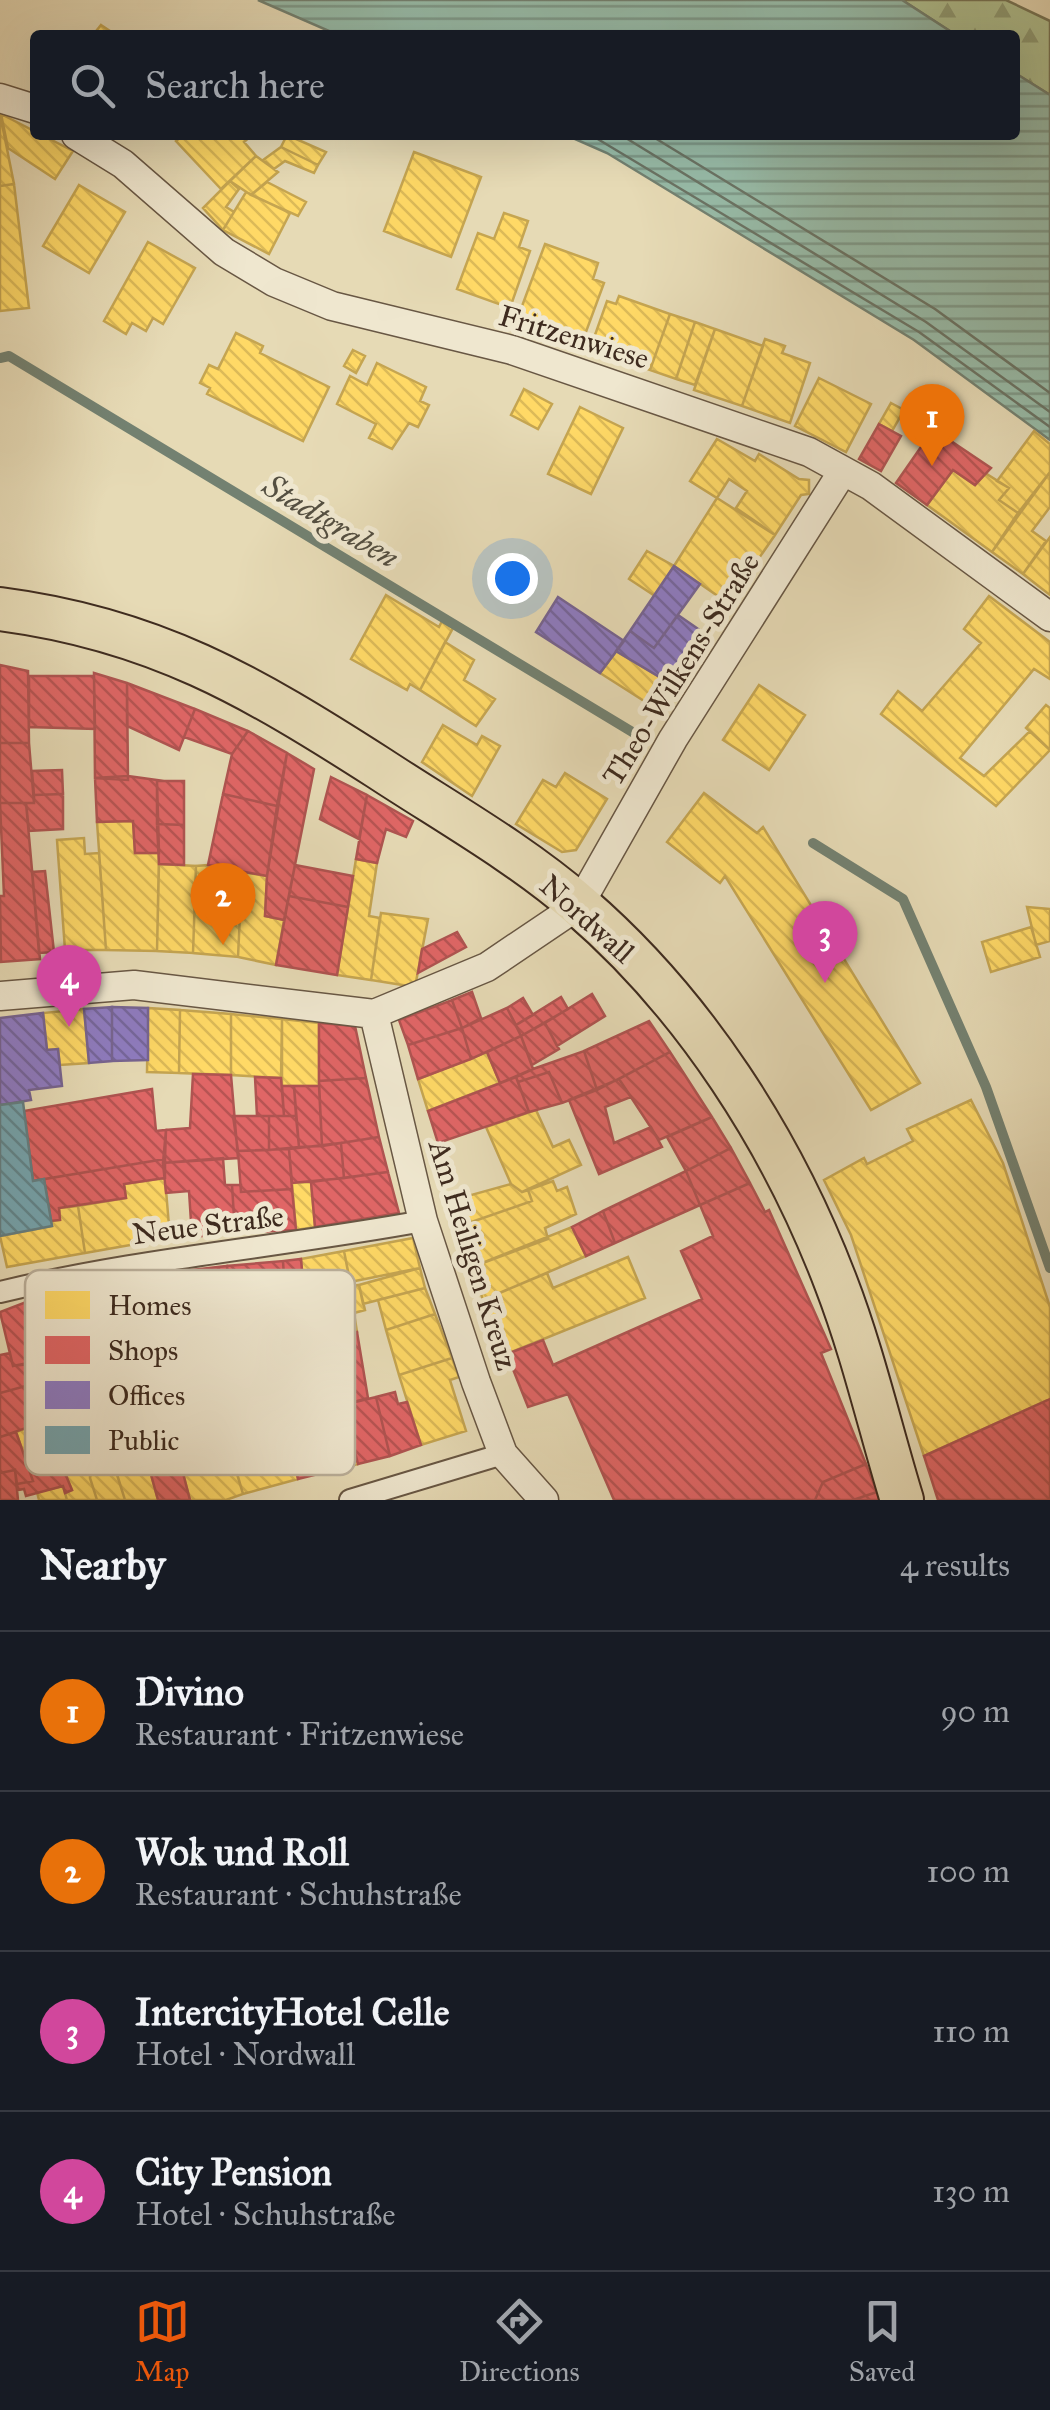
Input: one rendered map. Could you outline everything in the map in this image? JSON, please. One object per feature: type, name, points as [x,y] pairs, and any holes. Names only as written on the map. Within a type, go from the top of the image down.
[{"type":"main road","name":"Nordwall","points":[[0,609],[98,626],[166,648],[235,680],[409,788],[579,905],[659,985],[695,1029],[734,1083],[786,1173],[836,1284],[902,1500]]},
{"type":"street","points":[[0,98],[30,107]]},
{"type":"street","name":"Fritzenwiese","points":[[84,140],[123,164],[224,252],[274,282],[332,306],[512,350],[808,452],[843,471],[1050,617]]},
{"type":"street","name":"Theo-Wilkens-Straße","points":[[579,905],[674,739],[843,471]]},
{"type":"street","points":[[0,996],[134,985],[374,1014],[487,967],[579,905]]},
{"type":"street","name":"Am Heiligen Kreuz","points":[[374,1014],[424,1221],[503,1454],[544,1500]]},
{"type":"street","name":"Neue Straße","points":[[104,1270],[166,1257],[284,1246],[424,1221]]},
{"type":"street","name":"Neue Straße","points":[[0,1292],[25,1287]]},
{"type":"street","points":[[350,1500],[503,1454]]},
{"type":"green space","points":[[902,0],[1006,0],[1050,21],[1050,95],[1020,76],[1020,30],[948,30]]},
{"type":"water","points":[[258,0],[902,0],[948,30],[327,30]]},
{"type":"water","points":[[1020,76],[1050,95],[1050,440],[914,340],[607,153],[577,140],[1020,140]]},
{"type":"building: Homes","points":[[0,114],[14,184],[0,186]]},
{"type":"building: Homes","points":[[1,114],[30,129],[30,140],[52,140],[73,151],[55,179],[8,148]]},
{"type":"building: Homes","points":[[246,140],[256,156],[221,189],[176,141]]},
{"type":"building: Homes","points":[[284,140],[298,140],[326,152],[318,165],[281,147]]},
{"type":"building: Homes","points":[[281,147],[318,165],[314,173],[285,161],[274,169],[263,160]]},
{"type":"building: Homes","points":[[414,152],[481,177],[451,257],[384,231]]},
{"type":"building: Homes","points":[[256,156],[278,172],[251,195],[230,181]]},
{"type":"building: Homes","points":[[230,181],[239,189],[226,207],[234,212],[223,230],[203,208]]},
{"type":"building: Homes","points":[[267,182],[306,202],[298,216],[251,195]]},
{"type":"building: Homes","points":[[14,184],[29,308],[0,311],[0,186]]},
{"type":"building: Homes","points":[[79,185],[125,212],[89,273],[43,246]]},
{"type":"building: Homes","points":[[246,192],[290,213],[269,254],[223,230]]},
{"type":"building: Homes","points":[[504,213],[528,221],[519,247],[530,251],[510,308],[457,289],[478,233],[494,239]]},
{"type":"building: Homes","points":[[148,242],[195,268],[163,324],[153,318],[146,331],[132,323],[126,334],[104,321]]},
{"type":"building: Homes","points":[[545,244],[598,263],[593,279],[604,283],[583,340],[518,317]]},
{"type":"building: Homes","points":[[619,296],[670,314],[650,370],[590,349],[607,301],[616,304]]},
{"type":"building: Homes","points":[[670,314],[695,322],[676,379],[650,370]]},
{"type":"building: Homes","points":[[695,322],[715,329],[695,385],[676,379]]},
{"type":"building: Homes","points":[[715,329],[763,346],[742,406],[694,390]]},
{"type":"building: Homes","points":[[236,333],[263,346],[260,353],[329,387],[303,441],[207,394],[210,388],[200,383],[209,365],[218,369]]},
{"type":"building: Homes","points":[[765,339],[785,346],[782,353],[810,363],[790,423],[742,406]]},
{"type":"building: Homes","points":[[353,350],[365,356],[356,373],[344,366]]},
{"type":"building: Homes","points":[[377,363],[426,387],[420,401],[429,405],[418,427],[409,423],[392,449],[369,438],[376,424],[337,404],[350,376],[367,385]]},
{"type":"building: Homes","points":[[819,378],[871,404],[846,452],[795,426]]},
{"type":"building: Homes","points":[[524,389],[552,404],[538,429],[511,415]]},
{"type":"building: Homes","points":[[891,403],[904,410],[892,431],[879,424]]},
{"type":"building: Homes","points":[[580,407],[623,428],[591,494],[548,474]]},
{"type":"building: Homes","points":[[1034,431],[1050,444],[1050,472],[1018,513],[999,500],[1009,488],[997,481]]},
{"type":"building: Homes","points":[[717,439],[755,461],[759,454],[799,479],[809,480],[809,494],[801,495],[775,535],[736,508],[747,491],[729,479],[717,498],[690,481]]},
{"type":"building: Homes","points":[[953,470],[975,485],[985,473],[1009,488],[999,500],[1018,513],[992,552],[927,505]]},
{"type":"building: Homes","points":[[1050,472],[1050,507],[1032,531],[1046,541],[1023,574],[992,552]]},
{"type":"building: Homes","points":[[717,498],[775,535],[728,603],[674,566]]},
{"type":"building: Homes","points":[[1050,537],[1050,595],[1023,574]]},
{"type":"building: Homes","points":[[647,551],[674,566],[655,596],[629,579]]},
{"type":"building: Homes","points":[[386,595],[439,627],[442,621],[453,628],[420,690],[410,684],[407,690],[351,659]]},
{"type":"building: Homes","points":[[989,596],[1050,642],[1050,679],[1034,669],[960,758],[984,776],[1030,731],[1050,750],[996,806],[881,714],[898,691],[922,711],[981,643],[964,629]]},
{"type":"building: Homes","points":[[445,642],[474,660],[464,680],[495,699],[476,726],[420,690]]},
{"type":"building: Homes","points":[[616,651],[668,682],[652,706],[600,673]]},
{"type":"building: Homes","points":[[759,685],[805,715],[769,770],[723,740]]},
{"type":"building: Homes","points":[[1046,705],[1050,708],[1050,750],[1026,728]]},
{"type":"building: Homes","points":[[443,725],[477,745],[482,736],[500,746],[472,796],[422,762]]},
{"type":"building: Homes","points":[[565,773],[607,799],[576,850],[562,852],[516,824],[543,780],[556,787]]},
{"type":"building: Homes","points":[[704,793],[757,833],[763,827],[920,1083],[871,1110],[725,876],[720,883],[667,842]]},
{"type":"building: Homes","points":[[133,821],[135,853],[159,853],[157,951],[106,950],[97,822]]},
{"type":"building: Homes","points":[[84,838],[85,854],[99,853],[106,950],[65,950],[57,840]]},
{"type":"building: Homes","points":[[356,859],[377,863],[369,916],[380,918],[371,980],[337,975]]},
{"type":"building: Homes","points":[[159,864],[196,866],[193,953],[157,951]]},
{"type":"building: Homes","points":[[196,866],[242,872],[238,957],[193,953]]},
{"type":"building: Homes","points":[[242,872],[267,876],[265,916],[284,920],[276,965],[238,957]]},
{"type":"building: Homes","points":[[1027,907],[1050,909],[1050,941],[1036,945]]},
{"type":"building: Homes","points":[[381,913],[428,919],[415,987],[371,980]]},
{"type":"building: Homes","points":[[1031,927],[1040,957],[991,972],[982,942]]},
{"type":"building: Homes","points":[[148,1008],[180,1010],[179,1073],[147,1072]]},
{"type":"building: Homes","points":[[84,1009],[89,1063],[60,1065],[58,1049],[47,1050],[43,1013]]},
{"type":"building: Homes","points":[[180,1010],[231,1014],[231,1075],[179,1073]]},
{"type":"building: Homes","points":[[231,1014],[282,1019],[281,1078],[231,1075]]},
{"type":"building: Homes","points":[[282,1019],[319,1023],[319,1086],[282,1086]]},
{"type":"building: Homes","points":[[487,1052],[500,1083],[428,1111],[418,1079]]},
{"type":"building: Homes","points":[[971,1100],[1003,1163],[1050,1307],[1050,1399],[924,1456],[851,1235],[824,1180],[864,1158],[867,1164],[913,1141],[907,1129]]},
{"type":"building: Homes","points":[[536,1110],[553,1147],[569,1140],[581,1165],[522,1192],[511,1184],[486,1127]]},
{"type":"building: Homes","points":[[165,1178],[170,1238],[85,1253],[78,1206],[126,1198],[124,1184]]},
{"type":"building: Homes","points":[[553,1181],[557,1191],[567,1187],[576,1214],[545,1228],[548,1239],[472,1267],[460,1226],[532,1201],[528,1190]]},
{"type":"building: Homes","points":[[311,1182],[315,1227],[296,1230],[292,1183]]},
{"type":"building: Homes","points":[[511,1184],[522,1192],[528,1190],[532,1201],[460,1226],[453,1200]]},
{"type":"building: Homes","points":[[78,1206],[85,1253],[7,1267],[0,1236],[52,1226],[51,1221],[60,1220],[59,1208]]},
{"type":"building: Homes","points":[[572,1227],[586,1256],[483,1300],[472,1267]]},
{"type":"building: Homes","points":[[413,1238],[420,1268],[355,1281],[355,1270],[348,1270],[344,1251]]},
{"type":"building: Homes","points":[[344,1251],[348,1270],[302,1270],[301,1259]]},
{"type":"building: Homes","points":[[628,1257],[645,1298],[504,1355],[483,1300],[547,1273],[553,1288]]},
{"type":"building: Homes","points":[[420,1268],[425,1288],[363,1304],[359,1285]]},
{"type":"building: Homes","points":[[359,1285],[365,1310],[355,1313],[355,1286]]},
{"type":"building: Homes","points":[[425,1288],[435,1314],[386,1330],[378,1300]]},
{"type":"building: Homes","points":[[435,1314],[452,1358],[399,1375],[386,1330]]},
{"type":"building: Homes","points":[[452,1358],[459,1377],[450,1380],[466,1431],[421,1445],[399,1375]]},
{"type":"building: Homes","points":[[25,1429],[25,1458],[16,1432]]},
{"type":"building: Homes","points":[[66,1475],[90,1475],[97,1500],[67,1500],[65,1493],[72,1490]]},
{"type":"building: Homes","points":[[117,1475],[151,1475],[158,1500],[125,1500]]},
{"type":"building: Homes","points":[[117,1475],[125,1500],[97,1500],[90,1478]]},
{"type":"building: Homes","points":[[183,1475],[237,1475],[243,1494],[226,1500],[190,1500]]},
{"type":"building: Homes","points":[[238,1475],[297,1475],[298,1479],[243,1494]]},
{"type":"building: Homes","points":[[63,1486],[67,1500],[39,1500],[37,1492]]},
{"type":"building: Shops","points":[[879,424],[901,436],[881,471],[859,459]]},
{"type":"building: Shops","points":[[945,437],[991,468],[975,485],[953,470],[927,505],[896,483],[923,444]]},
{"type":"building: Shops","points":[[0,665],[28,671],[29,743],[0,743]]},
{"type":"building: Shops","points":[[94,673],[127,683],[128,780],[95,778]]},
{"type":"building: Shops","points":[[29,676],[94,676],[95,729],[29,727]]},
{"type":"building: Shops","points":[[127,683],[195,709],[179,750],[127,726]]},
{"type":"building: Shops","points":[[195,709],[248,731],[232,754],[184,737]]},
{"type":"building: Shops","points":[[248,731],[287,753],[277,806],[223,794],[232,754]]},
{"type":"building: Shops","points":[[0,743],[29,743],[34,803],[0,803]]},
{"type":"building: Shops","points":[[287,753],[314,769],[284,920],[265,916],[267,876]]},
{"type":"building: Shops","points":[[62,770],[63,794],[34,795],[32,771]]},
{"type":"building: Shops","points":[[128,776],[164,781],[157,781],[159,853],[135,853],[133,821],[97,822],[95,778]]},
{"type":"building: Shops","points":[[331,777],[367,795],[359,839],[320,819]]},
{"type":"building: Shops","points":[[157,781],[184,781],[184,825],[157,824]]},
{"type":"building: Shops","points":[[63,794],[63,829],[29,831],[26,803],[34,803],[34,795]]},
{"type":"building: Shops","points":[[223,794],[277,806],[267,876],[208,865]]},
{"type":"building: Shops","points":[[367,795],[413,821],[406,837],[386,829],[377,863],[356,859]]},
{"type":"building: Shops","points":[[0,803],[26,803],[40,959],[1,962],[0,896],[4,896]]},
{"type":"building: Shops","points":[[157,824],[184,825],[184,865],[159,864]]},
{"type":"building: Shops","points":[[295,865],[353,876],[348,907],[289,896]]},
{"type":"building: Shops","points":[[45,871],[54,952],[39,953],[32,872]]},
{"type":"building: Shops","points":[[289,896],[348,907],[337,975],[276,965]]},
{"type":"building: Shops","points":[[457,932],[466,947],[418,973],[422,949]]},
{"type":"building: Shops","points":[[472,992],[481,1018],[462,1028],[452,1000]]},
{"type":"building: Shops","points":[[592,994],[605,1016],[557,1046],[545,1023]]},
{"type":"building: Shops","points":[[561,997],[568,1009],[521,1036],[516,1025]]},
{"type":"building: Shops","points":[[523,998],[533,1015],[516,1025],[507,1008]]},
{"type":"building: Shops","points":[[452,1000],[462,1028],[408,1045],[399,1020]]},
{"type":"building: Shops","points":[[507,1008],[521,1036],[471,1059],[462,1028]]},
{"type":"building: Shops","points":[[649,1021],[670,1052],[597,1090],[584,1051]]},
{"type":"building: Shops","points":[[319,1023],[355,1026],[366,1078],[319,1081]]},
{"type":"building: Shops","points":[[545,1023],[559,1049],[532,1065],[521,1036]]},
{"type":"building: Shops","points":[[462,1028],[471,1059],[418,1079],[408,1045]]},
{"type":"building: Shops","points":[[521,1036],[533,1069],[500,1083],[487,1052]]},
{"type":"building: Shops","points":[[584,1051],[597,1090],[562,1103],[549,1072],[518,1082],[516,1077],[533,1069]]},
{"type":"building: Shops","points":[[670,1052],[712,1117],[659,1140],[619,1079]]},
{"type":"building: Shops","points":[[549,1072],[562,1103],[529,1112],[518,1082]]},
{"type":"building: Shops","points":[[193,1074],[231,1075],[238,1158],[163,1163],[166,1130],[190,1128]]},
{"type":"building: Shops","points":[[255,1077],[281,1078],[284,1116],[257,1116]]},
{"type":"building: Shops","points":[[516,1077],[529,1112],[438,1143],[428,1111]]},
{"type":"building: Shops","points":[[366,1078],[379,1137],[322,1146],[319,1081]]},
{"type":"building: Shops","points":[[619,1079],[631,1097],[605,1107],[614,1143],[651,1127],[662,1147],[599,1174],[569,1100]]},
{"type":"building: Shops","points":[[282,1086],[294,1086],[296,1116],[284,1116]]},
{"type":"building: Shops","points":[[294,1086],[319,1086],[322,1146],[299,1147]]},
{"type":"building: Shops","points":[[152,1089],[156,1131],[166,1130],[165,1159],[33,1181],[24,1111]]},
{"type":"building: Shops","points":[[233,1116],[269,1116],[269,1150],[238,1151]]},
{"type":"building: Shops","points":[[269,1116],[296,1116],[299,1147],[269,1150]]},
{"type":"building: Shops","points":[[712,1117],[731,1148],[686,1171],[667,1137]]},
{"type":"building: Shops","points":[[379,1137],[388,1172],[344,1178],[341,1143]]},
{"type":"building: Shops","points":[[341,1143],[344,1178],[292,1183],[289,1149]]},
{"type":"building: Shops","points":[[731,1148],[750,1183],[700,1205],[686,1171]]},
{"type":"building: Shops","points":[[289,1149],[292,1189],[241,1192],[238,1151]]},
{"type":"building: Shops","points":[[223,1158],[225,1185],[232,1185],[235,1233],[192,1237],[189,1191],[166,1193],[163,1163]]},
{"type":"building: Shops","points":[[165,1159],[165,1178],[124,1184],[126,1198],[59,1208],[60,1220],[51,1221],[44,1179]]},
{"type":"building: Shops","points":[[686,1171],[700,1205],[615,1243],[603,1211]]},
{"type":"building: Shops","points":[[388,1172],[399,1213],[315,1227],[311,1182]]},
{"type":"building: Shops","points":[[750,1183],[765,1212],[769,1210],[831,1349],[821,1353],[866,1464],[823,1482],[815,1500],[614,1500],[568,1394],[528,1407],[507,1354],[543,1340],[553,1365],[702,1299],[681,1251],[713,1236],[700,1205]]},
{"type":"building: Shops","points":[[232,1185],[241,1185],[241,1192],[292,1189],[296,1230],[235,1233]]},
{"type":"building: Shops","points":[[603,1211],[615,1243],[586,1256],[572,1227]]},
{"type":"building: Shops","points":[[301,1259],[302,1270],[284,1270],[283,1261]]},
{"type":"building: Shops","points":[[283,1261],[284,1270],[227,1270],[227,1266]]},
{"type":"building: Shops","points":[[227,1266],[227,1270],[192,1270]]},
{"type":"building: Shops","points":[[25,1302],[25,1364],[13,1366],[0,1312]]},
{"type":"building: Shops","points":[[355,1332],[368,1398],[355,1402]]},
{"type":"building: Shops","points":[[10,1353],[13,1366],[25,1365],[25,1386],[0,1393],[0,1355]]},
{"type":"building: Shops","points":[[25,1386],[25,1428],[0,1437],[0,1393]]},
{"type":"building: Shops","points":[[395,1392],[398,1404],[407,1402],[421,1445],[390,1456],[376,1397]]},
{"type":"building: Shops","points":[[376,1397],[390,1456],[358,1464],[355,1402]]},
{"type":"building: Shops","points":[[1050,1399],[1050,1500],[938,1500],[924,1456]]},
{"type":"building: Shops","points":[[16,1432],[25,1458],[25,1475],[31,1475],[33,1481],[17,1484],[15,1470],[0,1473],[0,1437]]},
{"type":"building: Shops","points":[[866,1464],[877,1492],[853,1500],[815,1500],[823,1482]]},
{"type":"building: Shops","points":[[15,1470],[18,1500],[0,1500],[0,1473]]},
{"type":"building: Shops","points":[[31,1475],[66,1475],[72,1490],[65,1493],[63,1486],[26,1496],[24,1489],[18,1490],[17,1484],[33,1481]]},
{"type":"building: Shops","points":[[151,1475],[183,1475],[190,1500],[158,1500]]},
{"type":"building: Shops","points":[[877,1492],[879,1500],[853,1500]]},
{"type":"building: Offices","points":[[674,566],[700,584],[654,648],[630,631]]},
{"type":"building: Offices","points":[[558,597],[624,641],[600,673],[536,632]]},
{"type":"building: Offices","points":[[678,615],[704,633],[668,682],[616,651],[630,631],[654,648]]},
{"type":"building: Offices","points":[[112,1007],[112,1061],[89,1063],[84,1009]]},
{"type":"building: Offices","points":[[112,1007],[148,1008],[148,1060],[112,1061]]},
{"type":"building: Offices","points":[[43,1013],[47,1050],[58,1049],[62,1086],[29,1090],[31,1100],[0,1105],[0,1018]]},
{"type":"building: Public","points":[[23,1102],[33,1181],[44,1179],[52,1226],[0,1236],[0,1105]]},
{"type":"waterway","name":"Stadtgraben","points":[[0,358],[9,356],[634,733]]},
{"type":"waterway","name":"Stadtgraben","points":[[813,843],[903,899],[986,1087],[1050,1268]]},
{"type":"place","name":"Divino","points":[[932,466]]},
{"type":"place","name":"Wok und Roll","points":[[223,945]]},
{"type":"place","name":"IntercityHotel Celle","points":[[825,983]]},
{"type":"place","name":"City Pension","points":[[69,1027]]}]
